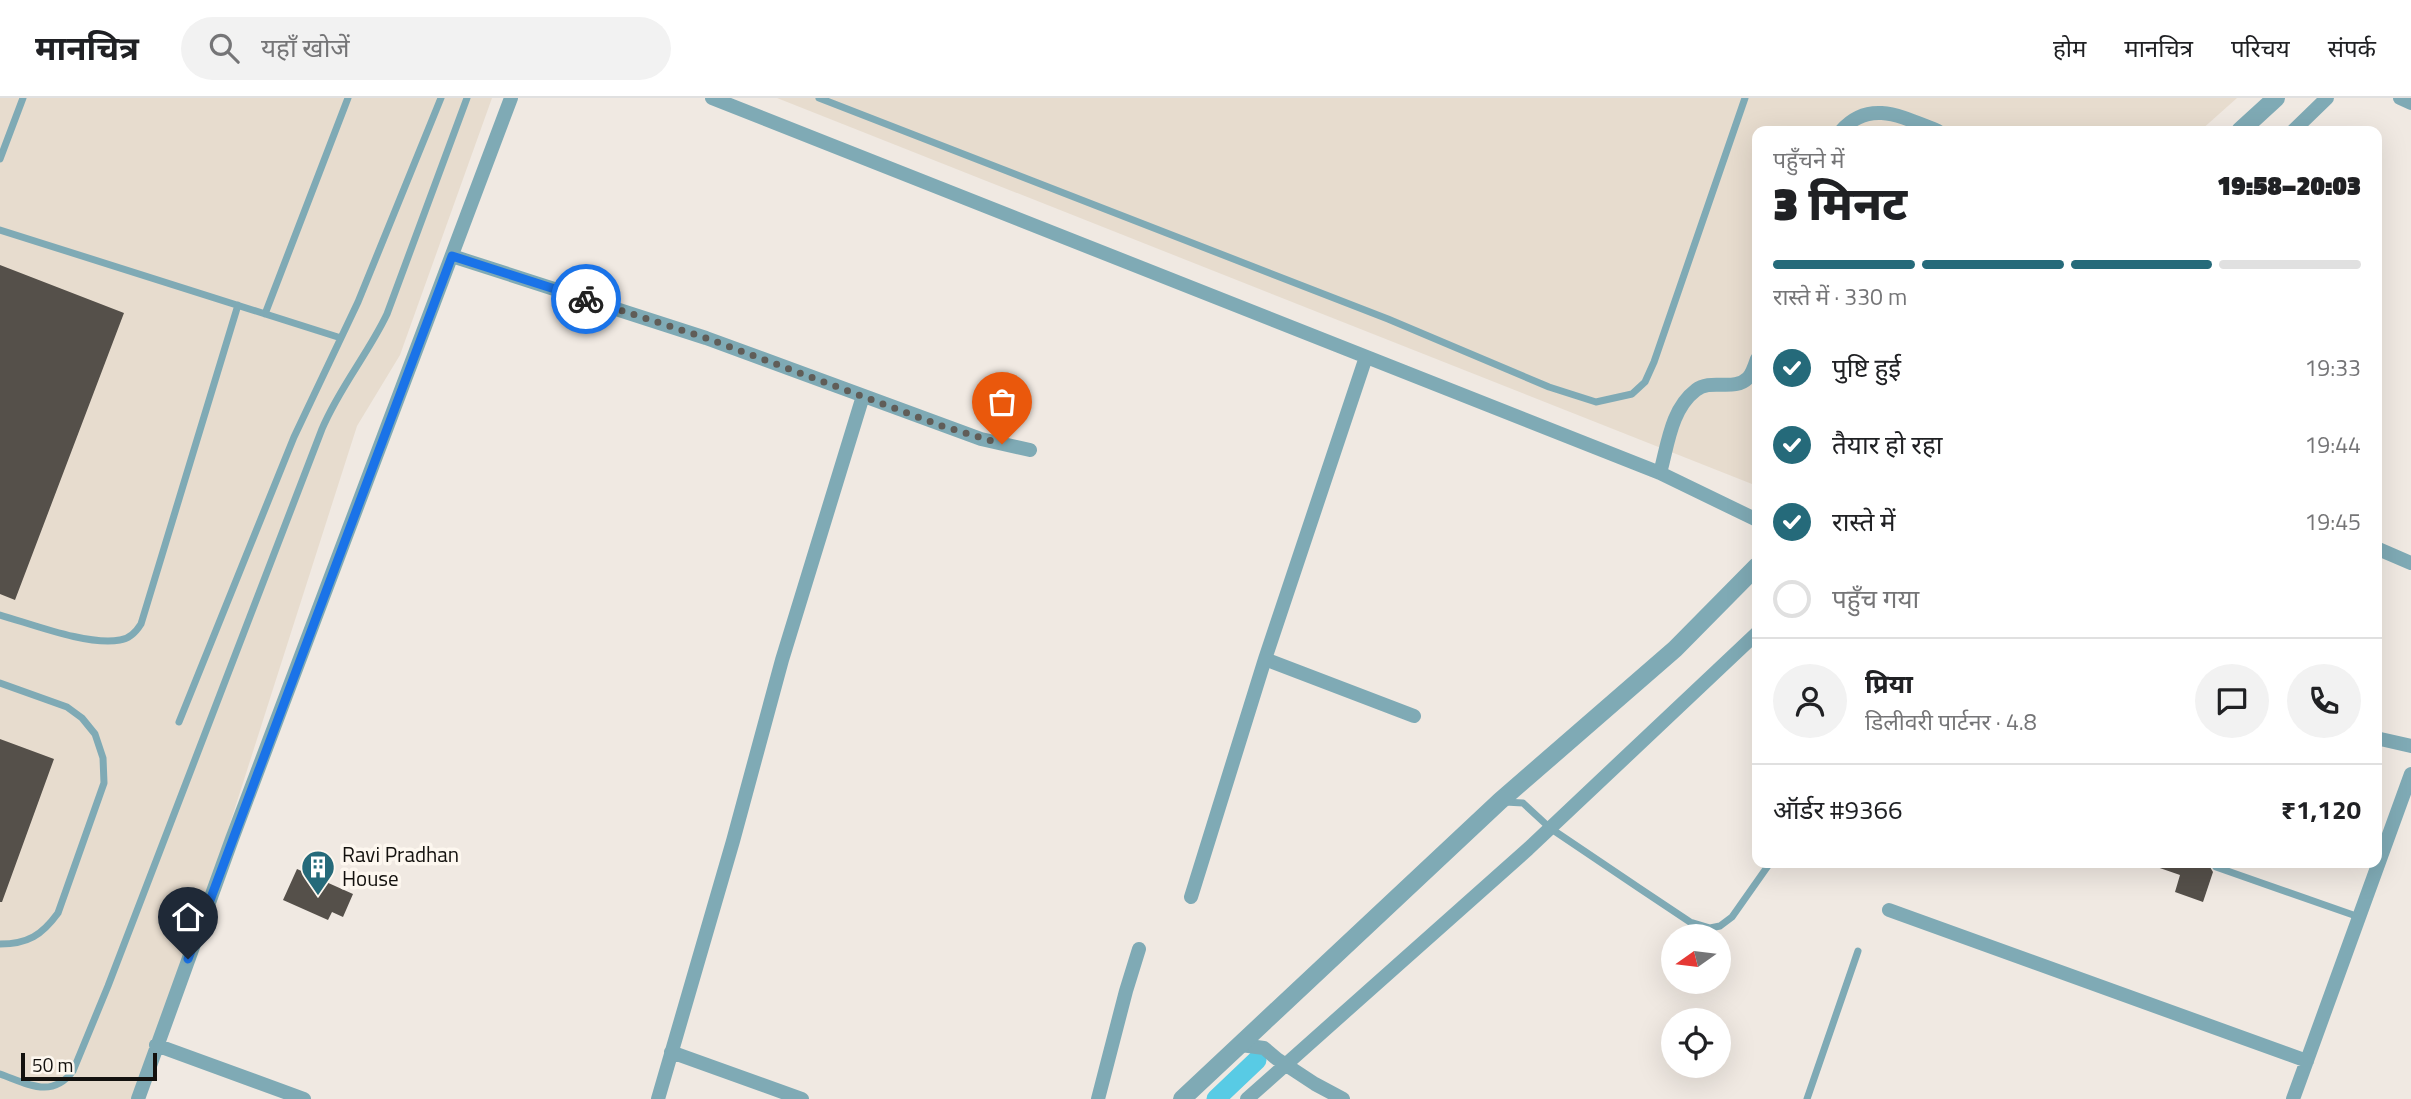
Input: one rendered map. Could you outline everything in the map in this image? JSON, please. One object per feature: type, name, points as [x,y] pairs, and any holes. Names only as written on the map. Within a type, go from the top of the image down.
[{"type":"street","points":[[138,1099],[362,489],[511,98]]},
{"type":"street","points":[[712,98],[1660,473],[1752,518]]},
{"type":"street","points":[[2245,126],[2276,98]]},
{"type":"street","points":[[2298,126],[2327,98]]},
{"type":"street","points":[[2400,98],[2411,103]]},
{"type":"street","points":[[1847,126],[1859,115],[1871,112],[1888,113],[1924,126]]},
{"type":"street","points":[[452,256],[706,338],[981,439],[1030,450]]},
{"type":"street","points":[[1191,897],[1265,659],[1366,357]]},
{"type":"street","points":[[1660,473],[1675,416],[1682,404],[1698,388],[1710,384],[1739,384],[1748,378],[1752,370]]},
{"type":"street","points":[[657,1099],[733,841],[782,660],[863,396]]},
{"type":"street","points":[[2382,551],[2411,563]]},
{"type":"street","points":[[1182,1099],[1500,801],[1675,649],[1752,571]]},
{"type":"street","points":[[1247,1099],[1282,1062],[1752,638]]},
{"type":"street","points":[[1265,659],[1414,716]]},
{"type":"street","points":[[2382,739],[2411,746]]},
{"type":"street","points":[[2382,854],[2411,774]]},
{"type":"street","points":[[2293,1099],[2377,868]]},
{"type":"street","points":[[1889,910],[2306,1061]]},
{"type":"street","points":[[1098,1099],[1139,949]]},
{"type":"street","points":[[156,1045],[303,1099]]},
{"type":"street","points":[[1241,1045],[1264,1048],[1343,1099]]},
{"type":"street","points":[[671,1052],[802,1099]]},
{"type":"lane","points":[[0,159],[23,98]]},
{"type":"lane","points":[[265,314],[348,98]]},
{"type":"lane","points":[[180,722],[294,437],[341,338],[441,98]]},
{"type":"lane","points":[[0,1074],[46,1089],[65,1083],[73,1071],[113,974],[332,404],[375,339],[387,314],[467,98]]},
{"type":"lane","points":[[819,98],[1388,319],[1549,387],[1596,402],[1632,394],[1645,382],[1745,98]]},
{"type":"lane","points":[[0,230],[341,338]]},
{"type":"lane","points":[[0,615],[96,642],[122,640],[134,634],[141,624],[238,305]]},
{"type":"lane","points":[[0,683],[67,707],[82,719],[94,734],[99,746],[103,758],[104,783],[58,914],[46,930],[31,940],[0,944]]},
{"type":"lane","points":[[1500,801],[1523,803],[1547,825],[1690,922],[1710,928],[1720,926],[1732,917],[1766,868]]},
{"type":"lane","points":[[2219,868],[2359,917]]},
{"type":"lane","points":[[1808,1099],[1858,951]]},
{"type":"shaded area","points":[[0,98],[492,98],[400,355],[357,426],[142,1099],[0,1099]]},
{"type":"shaded area","points":[[777,98],[2237,98],[2206,126],[1752,126],[1752,484]]},
{"type":"building","points":[[0,265],[124,313],[15,600],[0,594]]},
{"type":"building","points":[[0,739],[54,759],[2,902],[0,902]]},
{"type":"building","points":[[2160,868],[2211,868],[2213,872],[2203,902],[2175,892],[2180,875]]},
{"type":"building","name":"Ravi Pradhan House","points":[[297,869],[353,894],[343,917],[332,912],[328,920],[283,900]]},
{"type":"waterway","points":[[1216,1099],[1257,1060]]},
{"type":"way so far","points":[[586,299],[706,338],[942,426],[1002,444]]},
{"type":"place","name":"Ravi Pradhan House","points":[[318,897]]},
{"type":"route","points":[[188,959],[362,489],[452,256],[586,299]]}]
